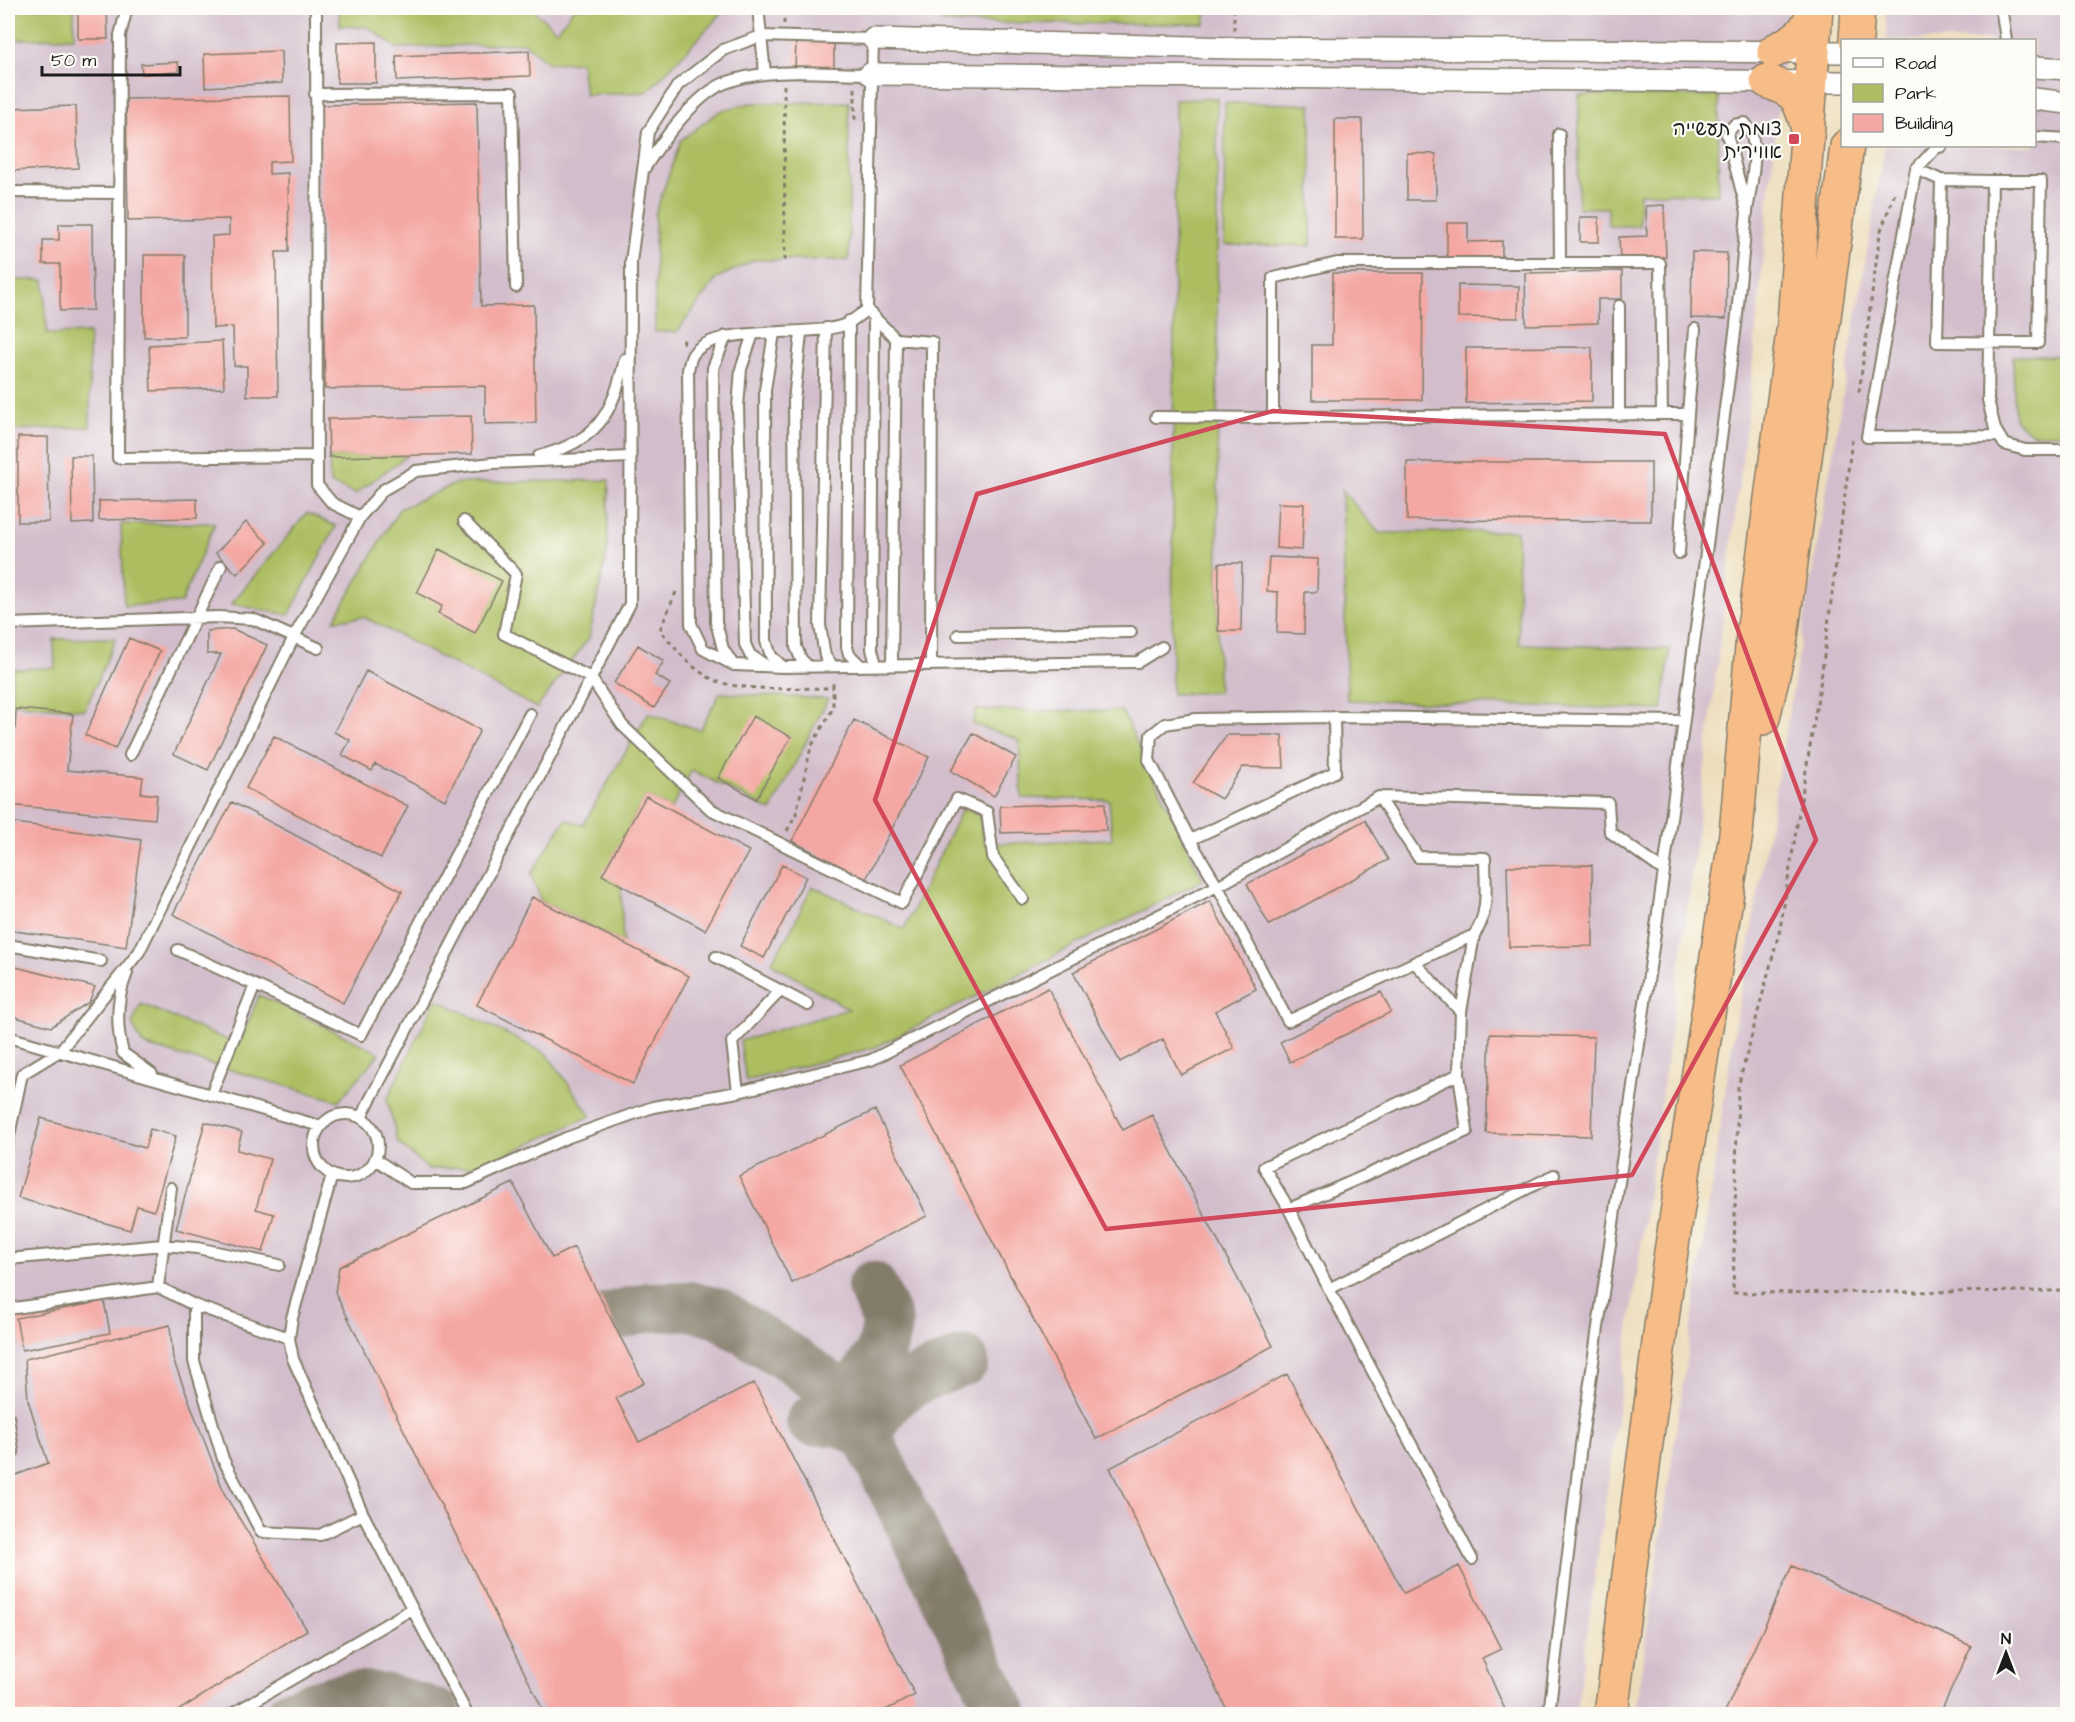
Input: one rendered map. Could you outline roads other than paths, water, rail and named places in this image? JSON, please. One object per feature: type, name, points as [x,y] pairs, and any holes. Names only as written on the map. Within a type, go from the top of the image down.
[{"type":"highway","points":[[1808,128],[1801,106],[1771,66],[1809,27],[1815,8]]},
{"type":"highway","points":[[1611,1714],[1669,1265],[1736,834],[1753,635],[1794,324],[1808,128],[1828,66],[1815,8]]},
{"type":"highway","points":[[1856,39],[1858,8]]},
{"type":"highway","points":[[1736,834],[1780,644],[1847,147]]},
{"type":"street","points":[[873,39],[1828,66]]},
{"type":"street","points":[[870,74],[1828,66]]},
{"type":"street","points":[[2036,66],[2067,69]]},
{"type":"street","points":[[2036,99],[2067,102]]},
{"type":"lane","points":[[127,8],[120,35],[118,458],[315,456]]},
{"type":"lane","points":[[316,8],[315,456],[317,485],[332,503],[360,517]]},
{"type":"lane","points":[[758,8],[765,73]]},
{"type":"lane","points":[[1998,8],[2002,13],[2006,39]]},
{"type":"lane","points":[[361,1117],[630,604],[631,262],[648,132],[678,85],[723,50],[760,36],[873,39],[870,74],[870,313],[872,649],[876,665]]},
{"type":"lane","points":[[641,174],[660,144],[686,112],[723,84],[765,73],[870,74]]},
{"type":"lane","points":[[315,94],[512,93],[516,287]]},
{"type":"lane","points":[[1549,1714],[1581,1445],[1665,871],[1736,325],[1754,150],[1752,131],[1745,123],[1734,125],[1727,134],[1747,212]]},
{"type":"lane","points":[[1559,134],[1560,264]]},
{"type":"lane","points":[[2036,137],[2067,139]]},
{"type":"lane","points":[[1941,147],[1916,169],[1867,437],[1999,436]]},
{"type":"lane","points":[[1916,169],[1941,180],[2041,181],[2038,343],[1937,342],[1941,180]]},
{"type":"lane","points":[[1992,181],[1988,400],[1999,436],[2004,444],[2025,450],[2067,450]]},
{"type":"lane","points":[[8,192],[118,193]]},
{"type":"lane","points":[[1273,418],[1273,278],[1337,263],[1660,264],[1662,414]]},
{"type":"lane","points":[[1619,306],[1619,414]]},
{"type":"lane","points":[[870,313],[826,328],[801,333],[726,336],[704,345],[692,355],[688,370],[691,624],[703,650],[734,665],[783,667],[1138,662],[1162,647]]},
{"type":"lane","points":[[870,313],[896,339],[932,342],[931,664]]},
{"type":"lane","points":[[849,321],[847,647],[849,654],[860,665]]},
{"type":"lane","points":[[826,328],[820,625],[825,656],[832,666]]},
{"type":"lane","points":[[1678,553],[1695,329]]},
{"type":"lane","points":[[774,333],[765,390],[766,641],[771,656],[783,667]]},
{"type":"lane","points":[[801,333],[794,401],[796,647],[801,659],[808,666]]},
{"type":"lane","points":[[753,334],[741,369],[738,407],[745,644],[750,655],[767,666]]},
{"type":"lane","points":[[726,336],[713,368],[716,622],[723,649],[734,665]]},
{"type":"lane","points":[[516,462],[555,452],[602,423],[619,389],[630,338]]},
{"type":"lane","points":[[892,664],[896,339]]},
{"type":"lane","points":[[1156,417],[1688,414]]},
{"type":"lane","points":[[164,1081],[123,1053],[117,1032],[120,990],[133,958],[294,637],[360,517],[383,490],[416,471],[516,462],[629,457]]},
{"type":"lane","points":[[464,521],[516,574],[504,634],[591,678],[622,725],[710,809],[902,903],[957,799],[987,812],[993,857],[1023,899]]},
{"type":"lane","points":[[130,755],[221,566]]},
{"type":"lane","points":[[8,624],[196,617],[253,619],[318,648]]},
{"type":"lane","points":[[958,635],[1131,632]]},
{"type":"lane","points":[[178,950],[361,1035],[530,714]]},
{"type":"lane","points":[[1379,797],[1418,857],[1485,858],[1485,903],[1482,925],[1474,935],[1288,1021],[1149,760],[1151,735],[1165,724],[1196,719],[1334,717],[1684,722]]},
{"type":"lane","points":[[1190,840],[1335,772],[1334,717]]},
{"type":"lane","points":[[375,1159],[411,1183],[466,1183],[566,1138],[653,1107],[738,1092],[871,1060],[1217,885],[1379,797],[1608,803],[1610,832],[1665,871]]},
{"type":"lane","points":[[1288,1209],[1467,1131],[1459,1074],[1461,1012],[1474,935]]},
{"type":"lane","points":[[8,945],[101,961]]},
{"type":"lane","points":[[716,957],[808,1005]]},
{"type":"lane","points":[[8,1140],[22,1074],[60,1051],[133,958]]},
{"type":"lane","points":[[1415,963],[1461,1012]]},
{"type":"lane","points":[[211,1095],[255,985]]},
{"type":"lane","points":[[738,1092],[732,1042],[780,991]]},
{"type":"lane","points":[[8,1037],[320,1126]]},
{"type":"lane","points":[[1459,1074],[1264,1167],[1472,1559]]},
{"type":"lane","points":[[339,1114],[361,1117],[376,1135],[378,1147],[375,1159],[368,1169],[357,1176],[345,1178],[332,1174],[324,1169],[315,1154],[314,1144],[320,1126],[339,1114]]},
{"type":"lane","points":[[332,1174],[292,1318],[289,1338],[292,1359],[363,1514],[467,1714]]},
{"type":"lane","points":[[1329,1289],[1554,1175]]},
{"type":"lane","points":[[158,1287],[171,1188]]},
{"type":"lane","points":[[8,1259],[163,1245],[197,1248],[279,1265]]},
{"type":"lane","points":[[8,1309],[158,1287],[194,1305],[289,1338]]},
{"type":"lane","points":[[194,1305],[194,1361],[197,1372],[223,1459],[261,1532],[320,1535],[363,1514]]},
{"type":"lane","points":[[8,1417],[13,1452],[8,1455]]},
{"type":"lane","points":[[232,1714],[412,1609]]},
{"type":"place","name":"צומת תעשייה אווירית","points":[[1794,139]]}]
